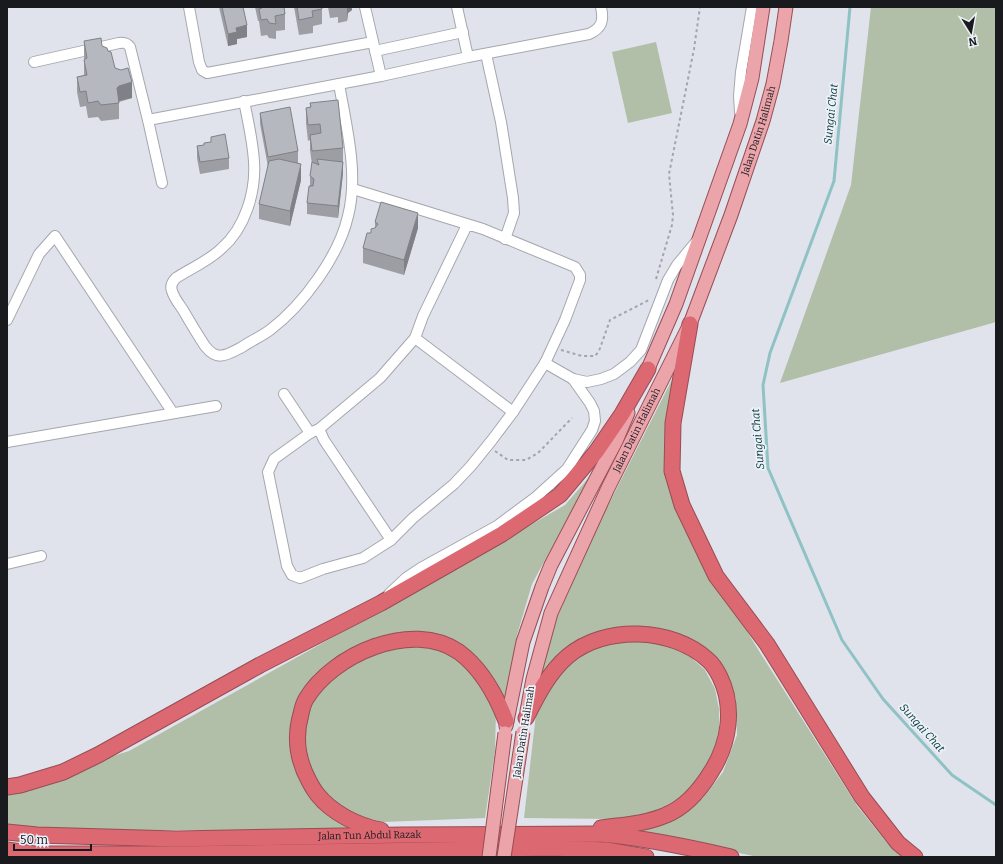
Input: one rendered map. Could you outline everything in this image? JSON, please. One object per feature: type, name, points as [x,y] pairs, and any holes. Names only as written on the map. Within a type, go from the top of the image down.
[{"type":"highway","points":[[690,324],[672,423],[672,471],[682,505],[716,576],[767,644],[862,797],[898,842],[915,857]]},
{"type":"highway","points":[[7,787],[20,785],[63,772],[91,759],[260,665],[381,603],[502,534],[560,495],[596,452],[622,414],[648,370]]},
{"type":"highway","points":[[524,725],[554,670],[568,656],[586,644],[607,636],[630,634],[655,635],[678,642],[709,660],[716,669],[724,685],[728,702],[728,724],[724,744],[719,760],[698,792],[681,808],[665,816],[648,821],[572,833]]},
{"type":"highway","points":[[403,834],[370,828],[338,814],[316,794],[302,768],[297,747],[298,724],[305,700],[321,678],[346,660],[373,647],[392,641],[412,639],[436,642],[458,652],[481,674],[497,699],[506,727]]},
{"type":"highway","name":"Jalan Tun Abdul Razak","points":[[7,832],[37,835],[176,839],[403,834],[572,833],[628,836],[680,845],[731,857]]},
{"type":"highway","points":[[551,848],[594,857]]},
{"type":"highway","name":"Jalan Tun Abdul Razak","points":[[19,853],[378,854],[551,848],[606,850],[646,857]]},
{"type":"main road","name":"Jalan Datin Halimah","points":[[489,857],[506,727],[523,642],[542,586],[551,565],[616,441],[676,304],[740,124],[752,78],[763,7]]},
{"type":"main road","name":"Jalan Datin Halimah","points":[[504,857],[524,725],[533,679],[551,613],[608,488],[690,324],[764,121],[774,77],[786,7]]},
{"type":"street","points":[[189,7],[198,62],[202,70],[207,73],[462,32]]},
{"type":"street","points":[[365,7],[381,76]]},
{"type":"street","points":[[457,7],[468,57]]},
{"type":"street","points":[[148,120],[340,84],[468,57],[589,34],[596,31],[601,26],[601,7]]},
{"type":"street","points":[[740,124],[739,96],[741,72],[752,7]]},
{"type":"street","points":[[34,62],[119,43],[126,43],[130,47],[162,183]]},
{"type":"street","points":[[486,54],[501,122],[513,198],[514,213],[505,239]]},
{"type":"street","points":[[244,102],[254,162],[253,183],[244,219],[238,230],[222,249],[176,278],[172,281],[171,285],[174,296],[206,346],[218,356],[226,355],[270,330],[300,303],[318,277],[339,241],[348,218],[353,189],[351,158],[340,84]]},
{"type":"street","points":[[353,189],[483,229],[575,267],[580,275],[580,280],[565,320],[544,363],[513,412],[471,466],[454,484],[413,518],[391,540],[363,558],[323,569],[300,578],[292,576],[287,566],[268,472],[274,459],[315,431],[380,378],[415,338],[423,316],[467,225]]},
{"type":"street","points":[[7,320],[39,254],[55,236],[173,414]]},
{"type":"street","points":[[544,363],[573,379],[587,382],[614,374],[630,362],[641,350],[668,280],[677,265],[700,237]]},
{"type":"street","points":[[415,338],[513,412]]},
{"type":"street","points":[[381,603],[393,589],[411,575],[497,526],[518,512],[567,469],[592,430],[595,421],[594,411],[590,403],[573,379]]},
{"type":"street","points":[[284,394],[324,440],[391,540]]},
{"type":"street","points":[[7,442],[216,406]]},
{"type":"street","points":[[7,564],[41,556]]},
{"type":"path","points":[[655,284],[672,225],[673,215],[669,174],[694,49],[700,7]]},
{"type":"path","points":[[552,348],[574,354],[594,356],[599,351],[610,320],[648,302],[652,296]]},
{"type":"path","points":[[488,445],[508,460],[526,460],[538,453],[572,418]]},
{"type":"green space","points":[[871,7],[996,7],[996,322],[780,383],[851,185]]},
{"type":"green space","points":[[656,42],[672,113],[628,123],[612,52]]},
{"type":"green space","points":[[678,368],[669,463],[694,544],[759,651],[858,807],[887,843],[908,857],[758,857],[637,831],[677,817],[703,798],[723,772],[737,735],[736,699],[720,664],[696,642],[678,633],[632,627],[596,634],[536,695],[542,662],[552,630],[573,576]]},
{"type":"green space","points":[[591,475],[532,584],[517,635],[506,702],[495,680],[479,659],[455,642],[430,634],[404,632],[390,634],[360,646],[311,682],[292,751],[356,830],[7,830],[7,787],[18,786],[129,751],[439,578],[565,505]]},
{"type":"green space","points":[[617,639],[654,640],[686,653],[705,670],[715,689],[719,709],[719,728],[715,748],[709,766],[684,795],[648,814],[614,819],[524,818],[536,714],[543,694],[562,670],[587,651]]},
{"type":"green space","points":[[427,644],[448,652],[467,665],[496,710],[495,751],[485,818],[383,822],[352,814],[330,799],[312,779],[304,754],[305,722],[314,695],[333,675],[388,646]]},
{"type":"building","points":[[222,7],[243,7],[247,25],[236,28],[237,32],[228,34]]},
{"type":"building","points":[[262,7],[284,7],[285,14],[275,16],[276,24],[269,23],[267,19],[261,20],[259,9]]},
{"type":"building","points":[[297,7],[322,7],[322,9],[312,11],[313,17],[299,20]]},
{"type":"building","points":[[101,38],[102,46],[111,52],[115,68],[121,70],[128,68],[132,82],[117,88],[119,103],[101,105],[98,101],[88,103],[86,91],[80,92],[77,77],[87,75],[84,60],[87,58],[84,41]]},
{"type":"building","points":[[338,100],[343,148],[312,151],[310,135],[321,133],[320,124],[308,125],[306,108],[311,107],[310,103]]},
{"type":"building","points":[[290,107],[298,151],[268,157],[260,113]]},
{"type":"building","points":[[225,134],[229,158],[200,162],[197,146],[211,142],[211,137]]},
{"type":"building","points":[[279,159],[301,164],[290,211],[259,204],[269,161]]},
{"type":"building","points":[[317,159],[343,162],[338,206],[307,203],[309,186],[313,186],[314,179],[310,176],[312,162],[319,165]]},
{"type":"building","points":[[381,202],[418,213],[404,260],[363,248],[367,233],[371,233],[371,229],[375,228],[378,224],[375,222]]},
{"type":"waterway","name":"Sungai Chat","points":[[850,7],[834,181],[770,353],[763,385],[768,468],[842,640],[883,699],[952,775],[996,805]]}]
